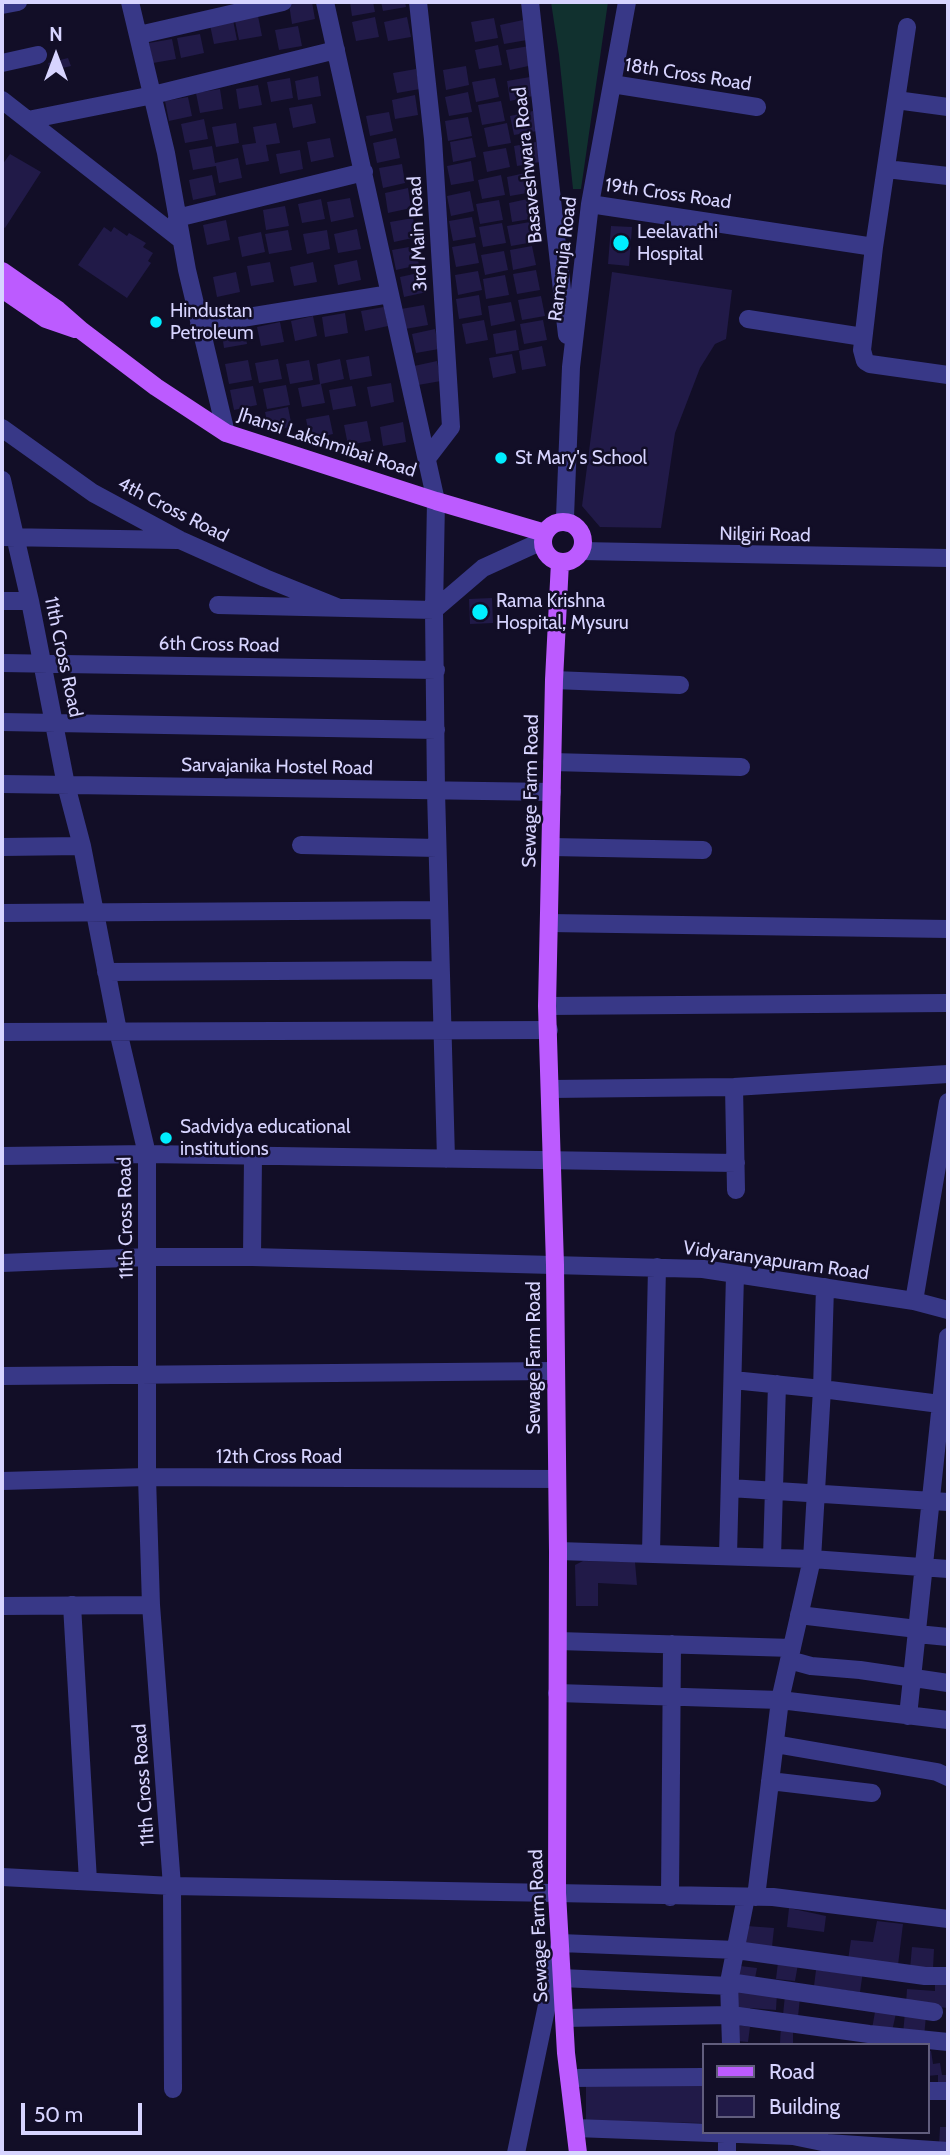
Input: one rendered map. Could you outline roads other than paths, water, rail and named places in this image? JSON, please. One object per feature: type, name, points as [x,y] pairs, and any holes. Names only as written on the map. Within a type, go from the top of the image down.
[{"type":"main road","name":"Jhansi Lakshmibai Road","points":[[2,271],[58,310],[156,387],[226,433],[544,537]]},
{"type":"main road","name":"Jhansi Lakshmibai Road","points":[[2,289],[46,319],[82,331]]},
{"type":"main road","points":[[568,523],[580,531],[583,544],[581,551],[572,560],[560,562],[546,554],[544,537],[555,524],[568,523]]},
{"type":"main road","name":"Sewage Farm Road","points":[[560,562],[554,680],[547,1006],[555,1265],[557,1893],[564,2018],[578,2153]]},
{"type":"street","points":[[2,5],[18,2]]},
{"type":"street","points":[[130,2],[153,95],[180,239],[226,433]]},
{"type":"street","points":[[139,35],[283,2]]},
{"type":"street","points":[[325,2],[436,501],[436,791],[446,1159]]},
{"type":"street","name":"3rd Main Road","points":[[418,2],[433,139],[451,427],[428,457]]},
{"type":"street","name":"Basaveshwara Road","points":[[530,2],[571,367]]},
{"type":"street","name":"Ramanuja Road","points":[[568,523],[565,517],[571,367],[590,204],[627,2]]},
{"type":"street","points":[[907,27],[874,247],[863,356],[870,364],[948,374]]},
{"type":"street","points":[[27,120],[153,95],[336,50]]},
{"type":"street","points":[[2,62],[38,55]]},
{"type":"street","name":"18th Cross Road","points":[[612,84],[757,107]]},
{"type":"street","points":[[2,100],[180,239]]},
{"type":"street","points":[[896,100],[948,107]]},
{"type":"street","points":[[886,169],[948,176]]},
{"type":"street","points":[[177,218],[364,172]]},
{"type":"street","name":"19th Cross Road","points":[[590,204],[874,247]]},
{"type":"street","points":[[199,324],[390,294]]},
{"type":"street","points":[[748,319],[863,337]]},
{"type":"street","name":"4th Cross Road","points":[[2,428],[93,493],[180,540],[337,607]]},
{"type":"street","name":"11th Cross Road","points":[[2,480],[8,537],[30,601],[66,785],[82,846],[117,1031],[147,1154],[147,1477],[151,1605],[172,1886],[173,2089]]},
{"type":"street","points":[[8,537],[180,540]]},
{"type":"street","points":[[218,605],[434,610],[483,568],[544,537]]},
{"type":"street","name":"Nilgiri Road","points":[[581,551],[948,558]]},
{"type":"street","points":[[2,601],[30,601]]},
{"type":"street","name":"6th Cross Road","points":[[2,663],[436,670]]},
{"type":"street","points":[[554,680],[680,685]]},
{"type":"street","points":[[2,722],[436,730]]},
{"type":"street","points":[[552,762],[741,767]]},
{"type":"street","name":"Sarvajanika Hostel Road","points":[[2,784],[552,792]]},
{"type":"street","points":[[301,845],[437,848]]},
{"type":"street","points":[[2,847],[82,846]]},
{"type":"street","points":[[552,847],[703,850]]},
{"type":"street","points":[[2,913],[439,910]]},
{"type":"street","points":[[549,923],[948,929]]},
{"type":"street","points":[[106,972],[440,970]]},
{"type":"street","points":[[547,1006],[948,1003]]},
{"type":"street","points":[[2,1032],[549,1030]]},
{"type":"street","points":[[550,1089],[734,1087],[948,1074]]},
{"type":"street","points":[[734,1087],[736,1190]]},
{"type":"street","points":[[915,1301],[948,1102]]},
{"type":"street","points":[[2,1156],[147,1154],[736,1163]]},
{"type":"street","points":[[252,1257],[253,1156]]},
{"type":"street","name":"Vidyaranyapuram Road","points":[[2,1263],[149,1256],[703,1269],[915,1301],[948,1310]]},
{"type":"street","points":[[651,1553],[657,1267]]},
{"type":"street","points":[[728,1556],[735,1274]]},
{"type":"street","points":[[732,2043],[729,1984],[751,1897],[780,1700],[812,1559],[825,1287]]},
{"type":"street","points":[[908,1716],[923,1567],[939,1502],[940,1404],[948,1336]]},
{"type":"street","points":[[2,1376],[555,1371]]},
{"type":"street","points":[[733,1380],[940,1404]]},
{"type":"street","points":[[772,1557],[777,1384]]},
{"type":"street","name":"12th Cross Road","points":[[2,1481],[147,1477],[556,1479]]},
{"type":"street","points":[[730,1488],[939,1502]]},
{"type":"street","points":[[558,1551],[772,1557],[948,1569]]},
{"type":"street","points":[[72,1605],[88,1881]]},
{"type":"street","points":[[2,1606],[151,1605]]},
{"type":"street","points":[[799,1615],[948,1637]]},
{"type":"street","points":[[558,1641],[672,1644],[791,1654],[811,1667],[948,1683]]},
{"type":"street","points":[[670,1897],[672,1644]]},
{"type":"street","points":[[557,1693],[780,1700],[948,1720]]},
{"type":"street","points":[[775,1744],[937,1772],[948,1777]]},
{"type":"street","points":[[770,1781],[872,1793]]},
{"type":"street","points":[[2,1877],[172,1886],[773,1897],[948,1919]]},
{"type":"street","points":[[516,2153],[560,1943],[736,1950],[925,1976],[948,1976]]},
{"type":"street","points":[[562,1978],[729,1984],[934,2012]]},
{"type":"street","points":[[564,2018],[731,2015],[869,2035],[948,2042]]},
{"type":"street","points":[[569,2078],[702,2077]]},
{"type":"street","points":[[929,2091],[948,2091]]},
{"type":"street","points":[[575,2128],[702,2132]]},
{"type":"street","points":[[727,2134],[727,2153]]},
{"type":"street","points":[[749,2134],[793,2136],[827,2143],[948,2151]]},
{"type":"place","name":"Leelavathi Hospital","points":[[621,243]]},
{"type":"place","name":"Hindustan Petroleum","points":[[156,322]]},
{"type":"place","name":"St Mary's School","points":[[501,458]]},
{"type":"place","name":"Rama Krishna Hospital, Mysuru","points":[[480,612]]},
{"type":"place","name":"Sadvidya educational institutions","points":[[166,1138]]}]
